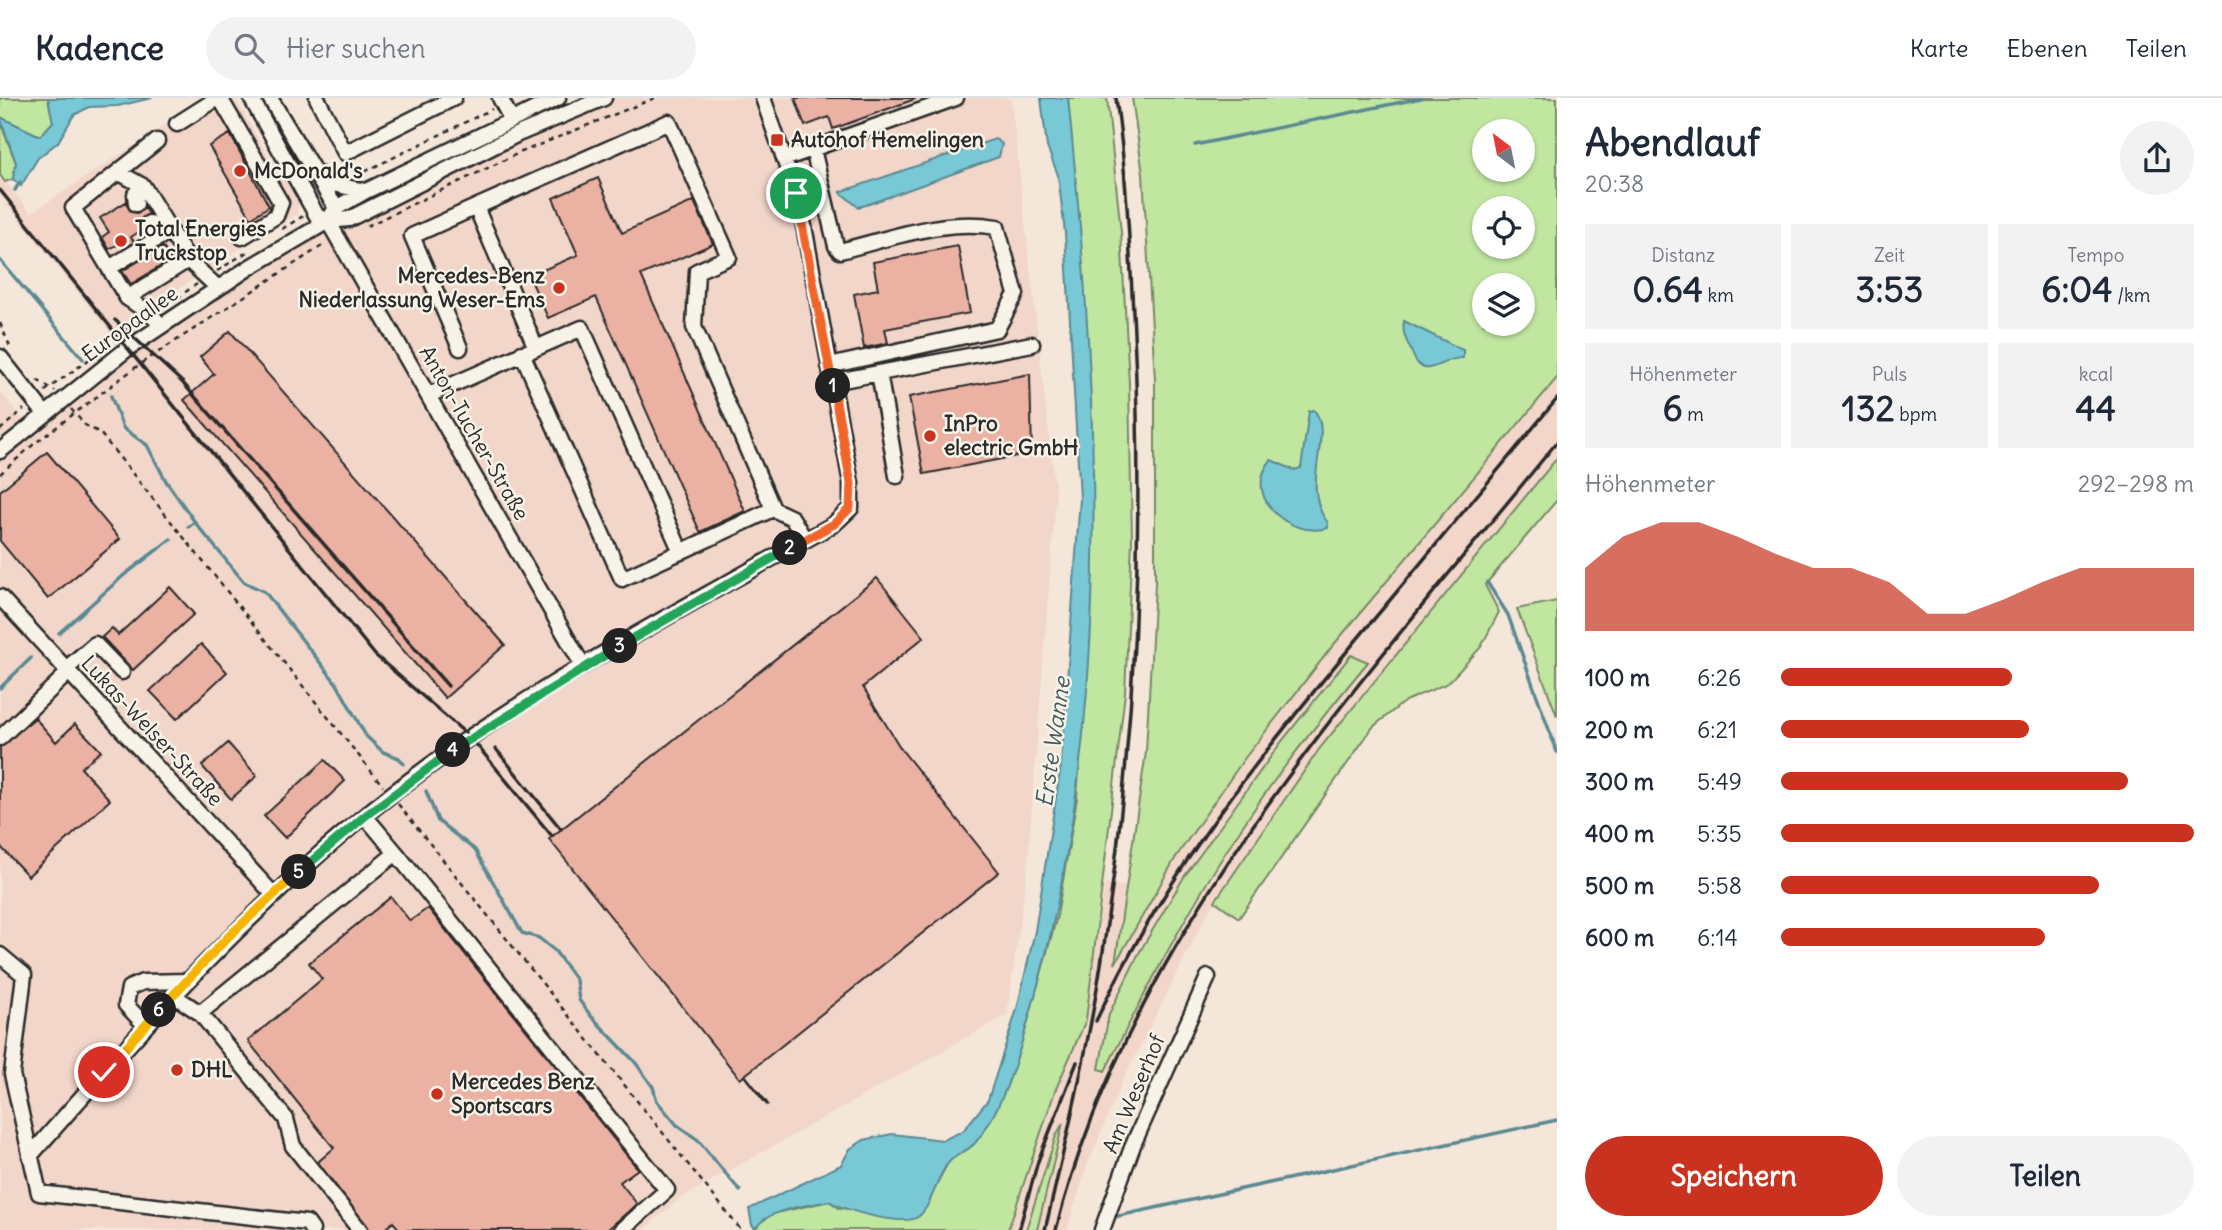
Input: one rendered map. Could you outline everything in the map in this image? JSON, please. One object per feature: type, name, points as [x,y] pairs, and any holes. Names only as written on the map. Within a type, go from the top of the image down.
[{"type":"street","points":[[177,124],[219,98],[281,203],[276,216],[242,237]]},
{"type":"street","points":[[251,98],[317,216],[332,215],[310,168],[270,98]]},
{"type":"street","points":[[317,98],[345,153],[432,103],[454,98]]},
{"type":"street","points":[[500,98],[511,119]]},
{"type":"street","name":"Europaallee","points":[[0,451],[127,349],[366,191],[558,98]]},
{"type":"street","name":"Europaallee","points":[[332,215],[349,219],[518,134],[604,98]]},
{"type":"street","points":[[30,1156],[186,981],[273,894],[365,816],[446,755],[583,666],[834,524],[850,508],[852,495],[804,226],[763,98]]},
{"type":"street","points":[[784,159],[957,98]]},
{"type":"street","points":[[460,348],[412,236],[668,122],[729,257],[697,271],[694,327],[773,509],[792,518],[805,540]]},
{"type":"street","points":[[156,141],[73,208],[127,298],[152,315],[161,326]]},
{"type":"street","points":[[813,149],[836,246],[840,251],[937,226],[976,224],[997,227],[1016,293],[1009,312],[997,329],[829,366]]},
{"type":"street","points":[[310,168],[328,183],[366,191]]},
{"type":"street","points":[[118,172],[143,186],[166,234],[188,260],[218,288]]},
{"type":"street","points":[[136,204],[135,194],[143,186]]},
{"type":"street","points":[[475,207],[529,351],[622,579],[773,509]]},
{"type":"street","name":"Anton-Tucher-Straße","points":[[332,215],[338,238],[583,666]]},
{"type":"street","points":[[149,223],[166,234]]},
{"type":"street","points":[[109,268],[166,234]]},
{"type":"street","points":[[127,298],[188,260]]},
{"type":"street","points":[[429,394],[582,328],[681,552]]},
{"type":"street","points":[[832,382],[1032,344]]},
{"type":"street","points":[[6,355],[45,414]]},
{"type":"street","points":[[879,373],[897,476]]},
{"type":"street","name":"Lukas-Welser-Straße","points":[[0,597],[273,894]]},
{"type":"street","points":[[0,738],[95,644],[122,672]]},
{"type":"street","points":[[365,816],[667,1190],[622,1230]]},
{"type":"street","points":[[200,1013],[396,853]]},
{"type":"street","points":[[0,955],[24,975],[12,1074],[38,1193],[307,1223],[313,1230]]},
{"type":"street","name":"Am Weserhof","points":[[1102,1230],[1133,1145],[1208,977]]},
{"type":"street","points":[[141,1031],[126,1005],[129,988],[144,982],[186,981]]},
{"type":"street","points":[[173,995],[200,1013],[286,1119],[293,1146],[360,1230]]},
{"type":"path","points":[[365,227],[519,153],[655,98]]},
{"type":"path","points":[[0,474],[140,364],[244,294],[320,246],[338,238]]},
{"type":"path","points":[[0,323],[6,355]]},
{"type":"path","points":[[32,378],[52,386],[85,425],[100,433],[741,1230]]},
{"type":"path","points":[[0,430],[34,400]]},
{"type":"shaded area","points":[[206,98],[235,98],[279,174],[285,175],[299,201],[297,214],[209,268],[127,325],[136,335],[121,346],[0,196],[0,175],[31,213]]},
{"type":"shaded area","points":[[599,98],[1011,98],[1056,496],[1027,872],[1007,1015],[679,1199],[644,1230],[0,1230],[0,391],[30,429],[152,337],[315,234]]},
{"type":"shaded area","points":[[1557,378],[1557,458],[1320,748],[1206,916],[1123,1080],[1087,1166],[1067,1230],[1037,1230],[1062,1126],[1056,1136],[1026,1230],[1008,1230],[1055,1091],[1086,1020],[1105,884],[1126,887],[1116,962],[1176,857],[1244,759],[1331,648]],"holes":[[[1367,662],[1268,790],[1228,850],[1145,991],[1105,1071],[1099,1069],[1109,1014],[1139,953],[1184,877],[1228,813]]]},
{"type":"green space","points":[[0,98],[48,98],[53,122],[40,136],[0,117]]},
{"type":"green space","points":[[1068,98],[1107,98],[1121,232],[1129,383],[1132,540],[1125,693],[1086,1020],[1055,1091],[1008,1230],[755,1230],[754,1227],[772,1214],[829,1201],[839,1208],[919,1216],[949,1161],[974,1144],[1006,1086],[1026,1028],[1057,916],[1077,798],[1090,622],[1092,432]]},
{"type":"green space","points":[[1132,98],[1557,98],[1557,378],[1331,648],[1244,759],[1176,857],[1115,964],[1146,752],[1155,584],[1155,379],[1143,174]]},
{"type":"green space","points":[[0,122],[16,163],[13,179],[5,182],[0,175]]},
{"type":"green space","points":[[1557,458],[1557,500],[1485,585],[1499,612],[1481,647],[1448,683],[1405,701],[1373,727],[1239,918],[1215,901],[1320,748]]},
{"type":"green space","points":[[1557,601],[1557,716],[1517,609]]},
{"type":"green space","points":[[1351,655],[1368,662],[1269,788],[1223,856],[1181,926],[1105,1071],[1099,1069],[1109,1014],[1139,953],[1184,877],[1282,741]]},
{"type":"green space","points":[[1063,1123],[1037,1230],[1026,1230],[1056,1136]]},
{"type":"water","points":[[48,98],[152,98],[118,106],[89,107],[74,115],[58,142],[38,158],[21,186],[13,179],[16,163],[0,117],[40,136],[53,122]]},
{"type":"water","points":[[1041,98],[1068,98],[1087,322],[1093,547],[1089,660],[1079,772],[1062,883],[1036,992],[1013,1071],[996,1110],[975,1143],[945,1167],[928,1204],[919,1216],[912,1219],[888,1219],[860,1213],[829,1201],[779,1212],[762,1221],[756,1228],[752,1225],[749,1209],[841,1165],[850,1149],[864,1140],[892,1134],[943,1140],[963,1131],[988,1100],[1017,1009],[1035,931],[1061,765],[1080,498],[1065,233],[1058,175],[1047,147]]},
{"type":"water","points":[[995,139],[1002,144],[999,157],[866,205],[858,207],[840,192]]},
{"type":"water","points":[[1404,321],[1463,350],[1463,358],[1433,367],[1422,367],[1405,338]]},
{"type":"water","points":[[1314,410],[1321,432],[1316,493],[1328,528],[1313,530],[1285,521],[1274,512],[1262,487],[1263,474],[1271,460],[1294,470],[1301,468],[1309,411]]},
{"type":"building","points":[[795,98],[915,99],[833,129],[829,117],[805,126]]},
{"type":"building","name":"McDonald's","points":[[230,134],[269,206],[251,218],[209,146]]},
{"type":"building","points":[[598,178],[622,233],[694,201],[713,244],[641,275],[745,511],[700,532],[596,297],[548,318],[529,276],[578,255],[553,198]]},
{"type":"building","points":[[126,202],[131,212],[138,213],[145,208],[149,214],[140,220],[142,230],[131,237],[134,242],[124,248],[121,243],[109,249],[102,237],[109,232],[100,218]]},
{"type":"building","points":[[958,246],[970,313],[885,329],[888,343],[864,348],[854,294],[878,289],[873,262]]},
{"type":"building","points":[[163,247],[171,260],[131,284],[122,271]]},
{"type":"building","points":[[230,331],[505,645],[445,698],[184,400],[214,374],[200,357]]},
{"type":"building","points":[[1030,374],[1032,453],[924,474],[909,397]]},
{"type":"building","points":[[47,452],[120,539],[48,599],[0,541],[0,491]]},
{"type":"building","points":[[877,578],[924,637],[863,687],[901,749],[999,872],[740,1079],[549,839]]},
{"type":"building","points":[[170,587],[194,614],[133,670],[102,637],[112,628],[118,635]]},
{"type":"building","points":[[201,644],[227,672],[177,719],[150,691]]},
{"type":"building","points":[[35,718],[56,742],[75,724],[101,751],[81,768],[110,800],[28,876],[0,846],[0,747]]},
{"type":"building","points":[[228,743],[257,776],[231,799],[202,766]]},
{"type":"building","points":[[325,760],[345,781],[285,838],[264,816]]},
{"type":"building","name":"Mercedes Benz Sportscars","points":[[391,897],[410,921],[428,908],[638,1169],[620,1182],[637,1204],[607,1230],[400,1230],[393,1222],[384,1230],[369,1230],[318,1162],[334,1148],[248,1041],[322,979],[309,963]]},
{"type":"waterway","points":[[1195,145],[1421,98]]},
{"type":"waterway","points":[[15,190],[20,182]]},
{"type":"waterway","points":[[0,260],[83,359]]},
{"type":"waterway","points":[[111,396],[123,428],[147,445],[166,481],[197,525],[244,582],[265,592],[337,684],[366,736],[383,752],[399,758],[404,764]]},
{"type":"waterway","name":"Erste Wanne","points":[[188,527],[195,522]]},
{"type":"waterway","name":"Erste Wanne","points":[[59,633],[123,576],[171,539]]},
{"type":"waterway","points":[[1487,582],[1508,615],[1557,752]]},
{"type":"waterway","name":"Erste Wanne","points":[[0,688],[31,658]]},
{"type":"waterway","points":[[426,791],[438,821],[475,850],[522,933],[539,938],[555,951],[576,980],[579,1000],[591,1016],[635,1062],[653,1087],[657,1101],[677,1125],[698,1140],[740,1191]]},
{"type":"waterway","points":[[1114,1217],[1557,1120]]},
{"type":"railway","points":[[1045,1230],[1099,975],[1124,787],[1130,711],[1137,560],[1137,408],[1128,215],[1116,98]]},
{"type":"railway","points":[[0,190],[375,655],[471,738],[552,836]]},
{"type":"railway","points":[[115,320],[182,382],[448,686]]},
{"type":"railway","points":[[1096,1021],[1156,909],[1226,804],[1304,704],[1557,399]]},
{"type":"railway","points":[[1056,1230],[1092,1119],[1140,1012],[1198,910],[1263,811],[1334,715],[1557,442]]},
{"type":"railway","points":[[496,749],[561,829]]},
{"type":"railway","points":[[1019,1230],[1038,1161],[1077,1062]]},
{"type":"railway","points":[[745,1076],[767,1104]]},
{"type":"place","name":"Autohof Hemelingen","points":[[777,140]]},
{"type":"place","name":"McDonald's","points":[[240,171]]},
{"type":"place","name":"Total Energies Truckstop","points":[[121,241]]},
{"type":"place","name":"Mercedes-Benz Niederlassung Weser-Ems","points":[[559,288]]},
{"type":"place","name":"InPro electric GmbH","points":[[930,436]]},
{"type":"place","name":"DHL","points":[[177,1070]]},
{"type":"place","name":"Mercedes Benz Sportscars","points":[[437,1094]]},
{"type":"route","points":[[104,1072],[186,981],[273,894],[411,780],[583,666],[834,524],[850,508],[851,483],[796,193]]}]
